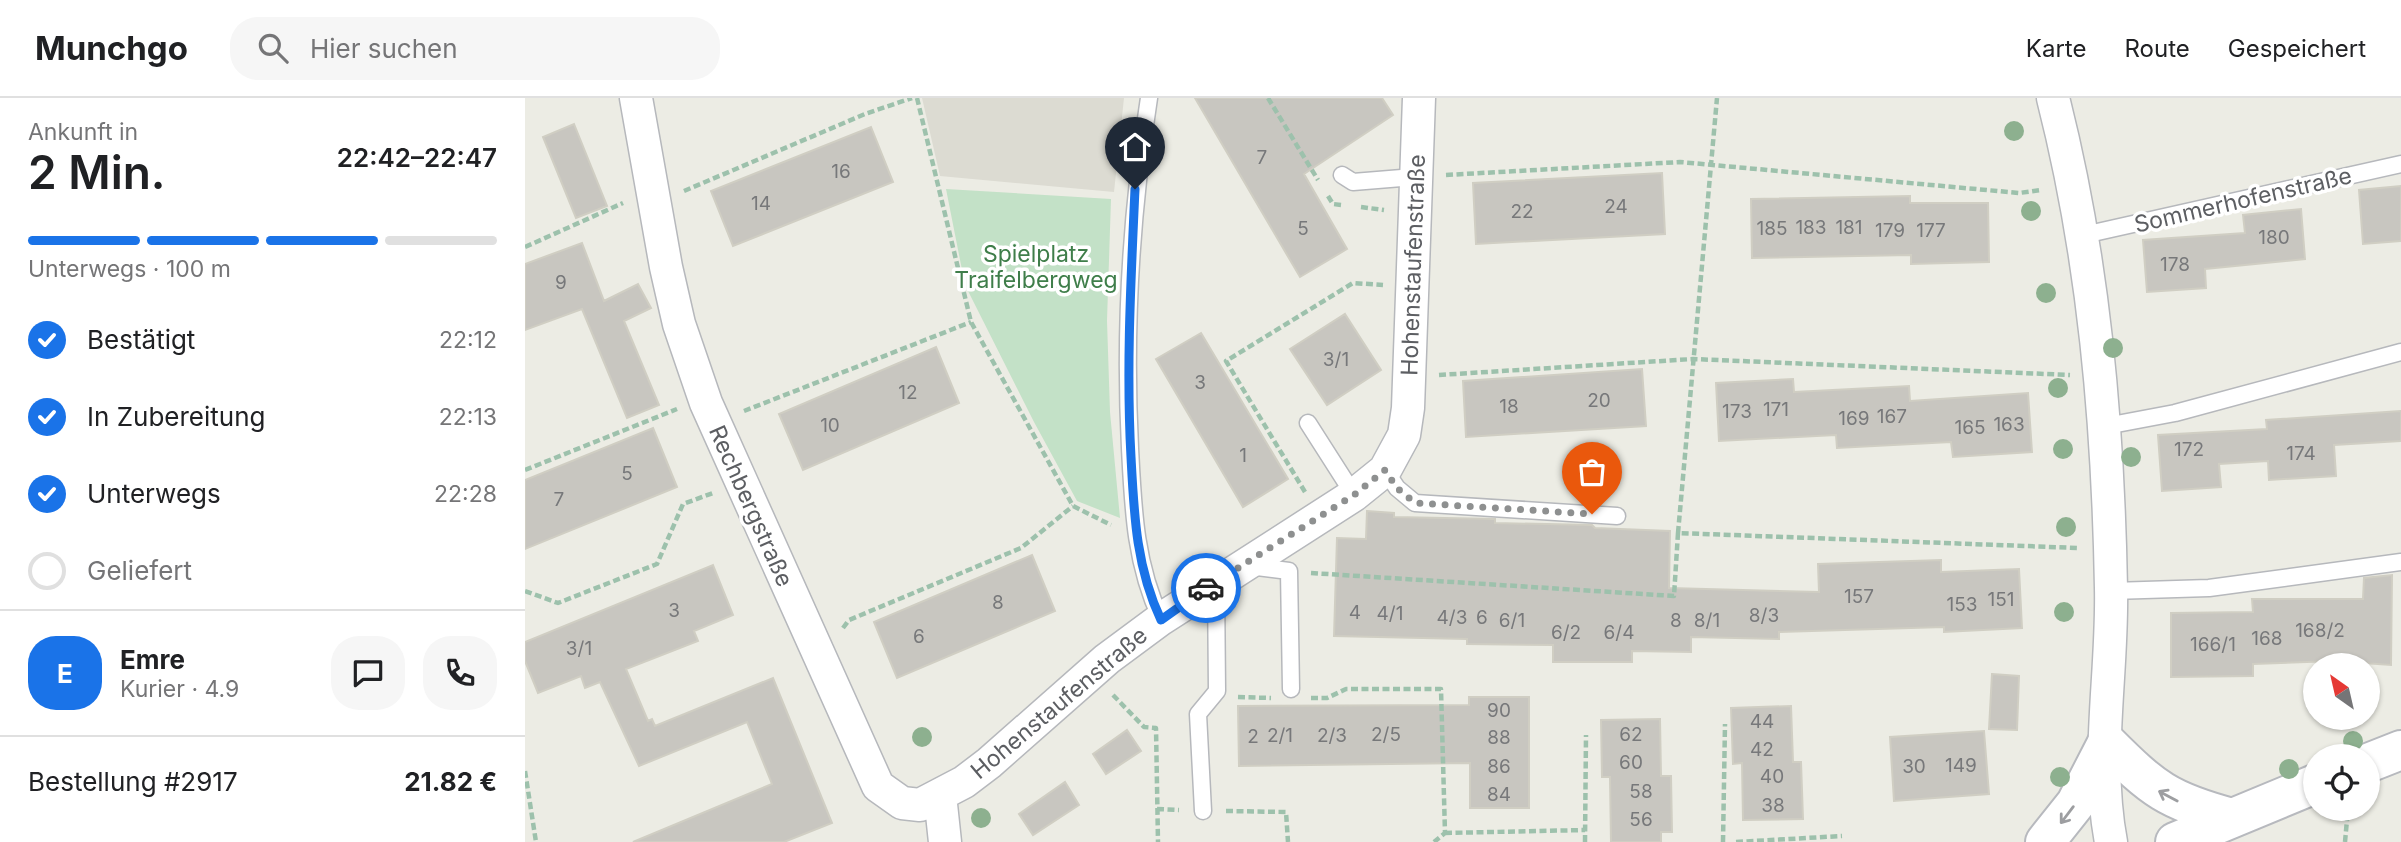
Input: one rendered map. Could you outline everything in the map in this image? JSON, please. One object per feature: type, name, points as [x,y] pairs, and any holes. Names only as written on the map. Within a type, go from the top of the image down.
[{"type":"street","name":"Rechbergstraße","points":[[636,98],[679,324],[709,411],[740,484],[878,786],[902,803],[920,804],[940,795]]},
{"type":"street","name":"Hohenstaufenstraße","points":[[940,795],[989,763],[1093,673],[1161,620],[1354,495],[1385,470],[1404,435],[1410,377],[1416,214],[1414,177],[1419,98]]},
{"type":"street","points":[[2053,98],[2084,235],[2106,426],[2112,591],[2103,784],[2111,842]]},
{"type":"street","points":[[2107,743],[2161,794],[2193,808],[2225,830]]},
{"type":"street","points":[[2045,842],[2076,803],[2107,743]]},
{"type":"street","points":[[2380,758],[2401,750]]},
{"type":"street","points":[[2175,842],[2225,830],[2303,790]]},
{"type":"street","points":[[940,795],[945,842]]},
{"type":"lane","points":[[1149,98],[1135,189],[1128,382],[1135,534],[1147,591],[1161,620]]},
{"type":"lane","name":"Sommerhofenstraße","points":[[2084,235],[2401,164]]},
{"type":"lane","points":[[1342,175],[1353,182],[1414,177]]},
{"type":"lane","points":[[2106,426],[2175,413],[2401,352]]},
{"type":"lane","points":[[1308,423],[1354,495]]},
{"type":"lane","points":[[1385,470],[1397,488],[1415,503],[1617,516]]},
{"type":"lane","points":[[2112,591],[2209,588],[2401,562]]},
{"type":"lane","points":[[1203,811],[1198,714],[1217,691],[1229,574],[1289,571],[1291,695]]},
{"type":"path","points":[[525,247],[865,114],[915,98],[971,322],[1073,506],[1135,534]]},
{"type":"path","points":[[1289,571],[1674,596],[1717,98]]},
{"type":"path","points":[[1414,177],[1680,162],[2019,192],[2074,186]]},
{"type":"path","points":[[1319,516],[1226,361],[1353,283],[1413,286]]},
{"type":"path","points":[[525,470],[971,322]]},
{"type":"path","points":[[1410,377],[1693,359],[2049,377],[2100,373]]},
{"type":"path","points":[[525,591],[558,603],[657,564],[683,504],[740,484]]},
{"type":"path","points":[[819,655],[849,620],[1021,548],[1073,506]]},
{"type":"path","points":[[1678,533],[2057,548],[2110,547]]},
{"type":"path","points":[[1093,673],[1144,727],[1156,728],[1158,842]]},
{"type":"path","points":[[1212,697],[1291,695],[1327,698],[1346,689],[1441,689],[1445,833]]},
{"type":"path","points":[[1723,842],[1725,724]]},
{"type":"path","points":[[1585,842],[1586,735]]},
{"type":"path","points":[[525,771],[536,842]]},
{"type":"path","points":[[1157,809],[1286,812],[1288,842]]},
{"type":"path","points":[[2345,842],[2347,821]]},
{"type":"path","points":[[1434,842],[1445,833],[1585,830]]},
{"type":"path","points":[[1736,842],[1842,836]]},
{"type":"shaded area","points":[[922,98],[1124,98],[1114,192],[940,176]]},
{"type":"green space","name":"Spielplatz Traifelbergweg","points":[[946,189],[1111,199],[1107,321],[1110,412],[1120,518],[1077,501],[1034,422],[965,285]]},
{"type":"building","points":[[1195,98],[1382,98],[1393,115],[1304,174],[1347,249],[1300,277]]},
{"type":"building","points":[[574,124],[607,206],[576,218],[543,137]]},
{"type":"building","points":[[871,127],[893,182],[733,246],[711,191]]},
{"type":"building","points":[[1662,173],[1665,234],[1476,244],[1473,183]]},
{"type":"building","points":[[2401,186],[2401,241],[2363,244],[2359,190]]},
{"type":"building","points":[[1910,196],[1910,203],[1988,203],[1989,262],[1911,264],[1911,255],[1752,258],[1751,199]]},
{"type":"building","points":[[2301,209],[2305,259],[2205,269],[2206,288],[2147,292],[2143,240],[2245,233],[2243,215]]},
{"type":"building","points":[[582,243],[604,301],[638,284],[651,308],[624,321],[659,405],[627,418],[582,309],[525,330],[525,264]]},
{"type":"building","points":[[1345,314],[1381,370],[1327,405],[1290,349]]},
{"type":"building","points":[[1201,333],[1288,479],[1243,507],[1156,359]]},
{"type":"building","points":[[936,347],[959,403],[803,470],[779,414]]},
{"type":"building","points":[[1642,369],[1646,426],[1466,437],[1463,381]]},
{"type":"building","points":[[1793,379],[1794,392],[1909,386],[1910,401],[2028,393],[2032,452],[1953,457],[1951,442],[1837,448],[1836,435],[1719,441],[1716,383]]},
{"type":"building","points":[[2401,411],[2401,441],[2334,445],[2336,476],[2269,480],[2268,461],[2219,464],[2221,487],[2162,491],[2158,435],[2267,429],[2266,420]]},
{"type":"building","points":[[653,428],[677,487],[525,549],[525,480]]},
{"type":"building","points":[[1367,511],[1394,513],[1394,517],[1495,519],[1495,523],[1592,525],[1595,528],[1670,531],[1669,588],[1819,592],[1818,564],[1941,560],[1941,572],[2019,569],[2022,628],[1944,632],[1944,627],[1779,632],[1779,639],[1691,637],[1691,652],[1632,651],[1632,662],[1553,662],[1553,645],[1467,644],[1467,639],[1334,636],[1337,538],[1366,539]]},
{"type":"building","points":[[1032,555],[1055,611],[897,678],[874,622]]},
{"type":"building","points":[[713,565],[733,615],[694,631],[698,641],[626,669],[648,721],[652,719],[655,726],[773,678],[832,823],[784,842],[633,842],[772,784],[747,722],[639,766],[600,682],[585,688],[581,676],[538,693],[525,661],[525,642]]},
{"type":"building","points":[[2392,575],[2391,665],[2380,664],[2380,653],[2303,653],[2303,662],[2253,664],[2253,676],[2171,677],[2171,613],[2253,612],[2252,599],[2363,599],[2364,578]]},
{"type":"building","points":[[1992,674],[2019,676],[2017,730],[1989,729]]},
{"type":"building","points":[[1469,697],[1529,697],[1529,808],[1470,808],[1470,763],[1239,766],[1238,706],[1469,705]]},
{"type":"building","points":[[1791,706],[1793,762],[1801,762],[1803,819],[1743,820],[1742,763],[1733,764],[1731,708]]},
{"type":"building","points":[[1660,719],[1661,776],[1671,776],[1672,832],[1661,832],[1661,842],[1611,842],[1610,777],[1602,777],[1601,720]]},
{"type":"building","points":[[1127,730],[1141,751],[1106,774],[1093,754]]},
{"type":"building","points":[[1984,731],[1989,794],[1894,801],[1890,737]]},
{"type":"building","points":[[1065,782],[1079,805],[1033,835],[1019,814]]},
{"type":"way so far","points":[[1206,588],[1354,495],[1385,470],[1397,488],[1415,503],[1592,514]]},
{"type":"route","points":[[1135,189],[1128,396],[1135,534],[1147,591],[1161,620],[1206,588]]}]
